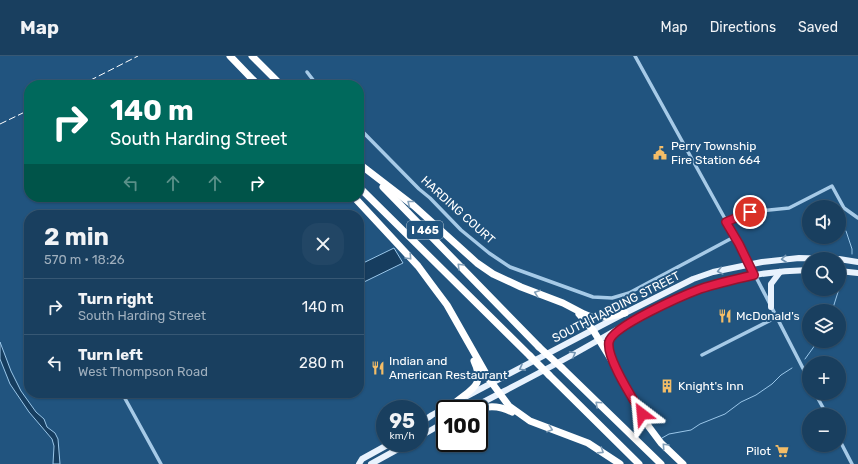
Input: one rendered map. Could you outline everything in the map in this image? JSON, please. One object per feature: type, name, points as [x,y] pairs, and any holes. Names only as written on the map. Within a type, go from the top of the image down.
[{"type":"highway","points":[[230,56],[253,80]]},
{"type":"highway","points":[[252,56],[276,80]]},
{"type":"highway","points":[[364,166],[414,206],[456,245],[488,270],[507,281],[563,303],[584,314],[598,318],[625,313]]},
{"type":"highway","name":"I 465","points":[[364,167],[539,347],[661,464]]},
{"type":"highway","name":"I 465","points":[[364,192],[639,464]]},
{"type":"highway","points":[[359,202],[418,266],[447,305],[492,383],[509,406],[522,416]]},
{"type":"highway","points":[[573,308],[593,330],[649,427],[661,443],[682,464]]},
{"type":"highway","points":[[458,326],[479,373],[479,379],[475,386],[458,400]]},
{"type":"highway","points":[[612,361],[609,350],[609,341],[613,334],[621,328]]},
{"type":"highway","points":[[488,407],[504,408],[540,425],[588,443],[620,464]]},
{"type":"main road","name":"SOUTH HARDING STREET","points":[[460,400],[693,279],[713,272],[748,264],[802,258]]},
{"type":"main road","name":"SOUTH HARDING STREET","points":[[846,260],[858,262]]},
{"type":"main road","name":"SOUTH HARDING STREET","points":[[486,400],[688,294],[723,282],[754,275],[802,270]]},
{"type":"main road","points":[[771,307],[771,284],[780,272]]},
{"type":"main road","points":[[846,272],[858,273]]},
{"type":"main road","points":[[359,464],[362,459],[376,451]]},
{"type":"main road","points":[[371,464],[393,452]]},
{"type":"street","points":[[635,56],[726,222],[802,366]]},
{"type":"street","points":[[307,72],[313,80]]},
{"type":"street","name":"HARDING COURT","points":[[364,133],[418,189],[430,198],[461,230],[489,252],[515,269],[593,297],[612,298],[629,293],[734,237]]},
{"type":"street","points":[[726,222],[750,212],[788,208],[832,186],[844,208],[858,218]]},
{"type":"street","points":[[702,355],[777,317]]},
{"type":"street","points":[[125,398],[161,464]]},
{"type":"street","points":[[846,452],[852,464]]},
{"type":"water","points":[[394,248],[403,263],[364,282],[364,263]]},
{"type":"water","points":[[0,342],[11,371],[24,395],[24,398],[26,398],[36,412],[44,419],[47,427],[55,433],[58,439],[60,464],[53,464],[54,446],[52,439],[29,412],[10,384],[0,359]]},
{"type":"waterway","points":[[846,231],[852,249],[852,254]]},
{"type":"waterway","points":[[834,304],[837,296]]},
{"type":"waterway","points":[[807,356],[813,348]]},
{"type":"waterway","points":[[662,438],[669,434],[691,430],[700,424],[725,414],[741,402],[756,395],[792,368]]},
{"type":"railway","points":[[91,80],[138,56]]},
{"type":"railway","points":[[0,124],[24,112]]},
{"type":"place","name":"Perry Township Fire Station 664","points":[[660,153]]},
{"type":"place","name":"McDonald's","points":[[725,316]]},
{"type":"place","name":"Indian and American Restaurant","points":[[378,368]]},
{"type":"place","name":"Knight's Inn","points":[[667,386]]},
{"type":"place","name":"Pilot","points":[[782,451]]},
{"type":"route","points":[[642,414],[612,361],[609,350],[610,339],[613,334],[621,328],[688,294],[723,282],[754,275],[739,244],[726,222],[750,212]]}]
